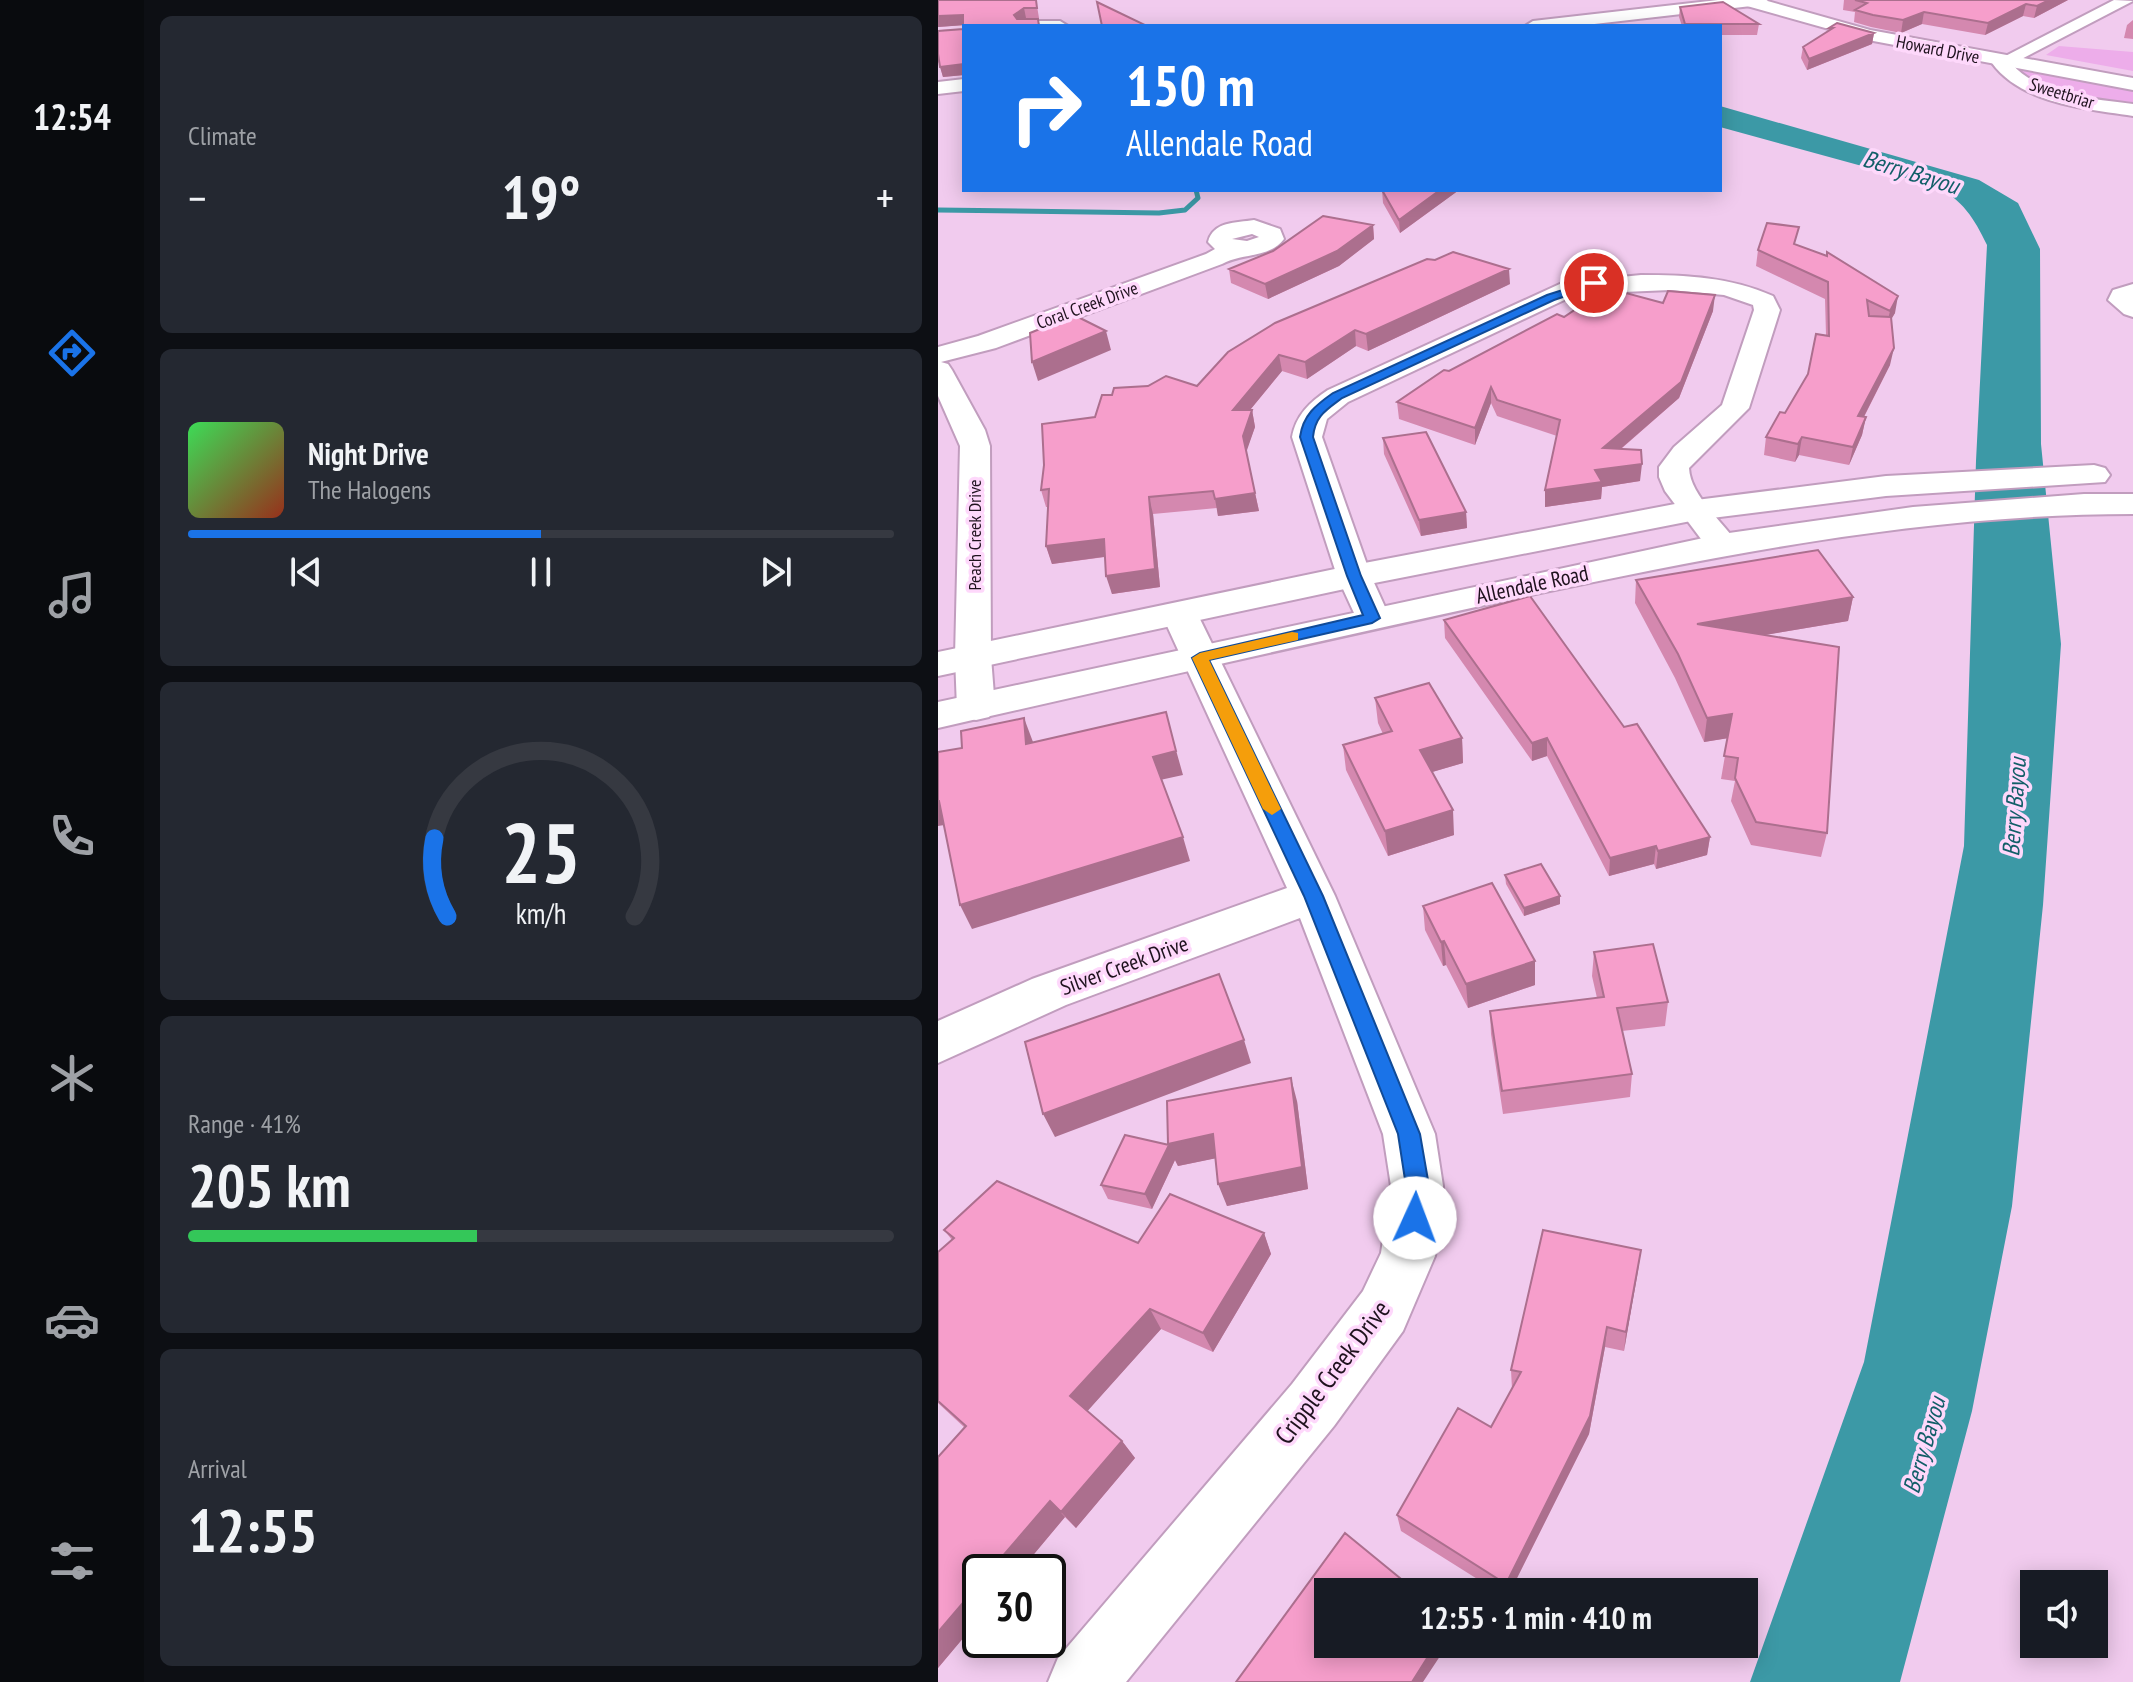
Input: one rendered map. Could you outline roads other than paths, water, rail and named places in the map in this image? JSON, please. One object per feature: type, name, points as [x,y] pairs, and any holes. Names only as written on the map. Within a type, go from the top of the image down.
[{"type":"main road","name":"Howard Drive","points":[[1773,0],[1870,28],[2133,84]]},
{"type":"main road","name":"Howard Drive","points":[[1753,1],[1845,30],[2133,76]]},
{"type":"main road","name":"Allendale Road","points":[[938,664],[973,657],[1372,618],[1722,544],[2088,490],[2133,475]]},
{"type":"main road","name":"Allendale Road","points":[[938,715],[976,708],[1190,636],[1354,576],[1696,510],[1886,486],[2088,490],[2133,504]]},
{"type":"street","points":[[2008,58],[2126,0]]},
{"type":"street","points":[[1552,24],[1753,1]]},
{"type":"street","name":"Sweetbriar","points":[[2008,58],[2005,72],[2033,86],[2091,103],[2133,110]]},
{"type":"street","points":[[938,88],[962,85]]},
{"type":"street","name":"Coral Creek Drive","points":[[938,355],[987,342],[1214,259],[1234,248]]},
{"type":"street","points":[[1372,618],[1354,576],[1307,437],[1308,424],[1317,410],[1338,396],[1559,294],[1594,283],[1721,286],[1752,293],[1764,301],[1767,310],[1735,408],[1685,453],[1674,467],[1674,477],[1681,491],[1722,544]]},
{"type":"street","points":[[2133,291],[2122,295],[2121,300],[2133,309]]},
{"type":"street","name":"Peach Creek Drive","points":[[938,370],[970,430],[975,446],[973,657],[976,708]]},
{"type":"street","name":"Cripple Creek Drive","points":[[1082,1682],[1313,1405],[1383,1311],[1408,1256],[1417,1186],[1409,1134],[1313,896],[1190,636]]},
{"type":"street","name":"Silver Creek Drive","points":[[938,1043],[1049,992],[1313,896]]},
{"type":"water","name":"Berry Bayou","points":[[1722,107],[1979,180],[2018,203],[2040,249],[2041,444],[2061,644],[2043,905],[2012,1206],[1972,1411],[1900,1682],[1750,1682],[1864,1362],[1964,846],[1976,461],[1987,245],[1967,211],[1953,197],[1935,186],[1722,128]]},
{"type":"waterway","points":[[938,210],[1159,213],[1185,210],[1198,198],[1196,192]]}]
